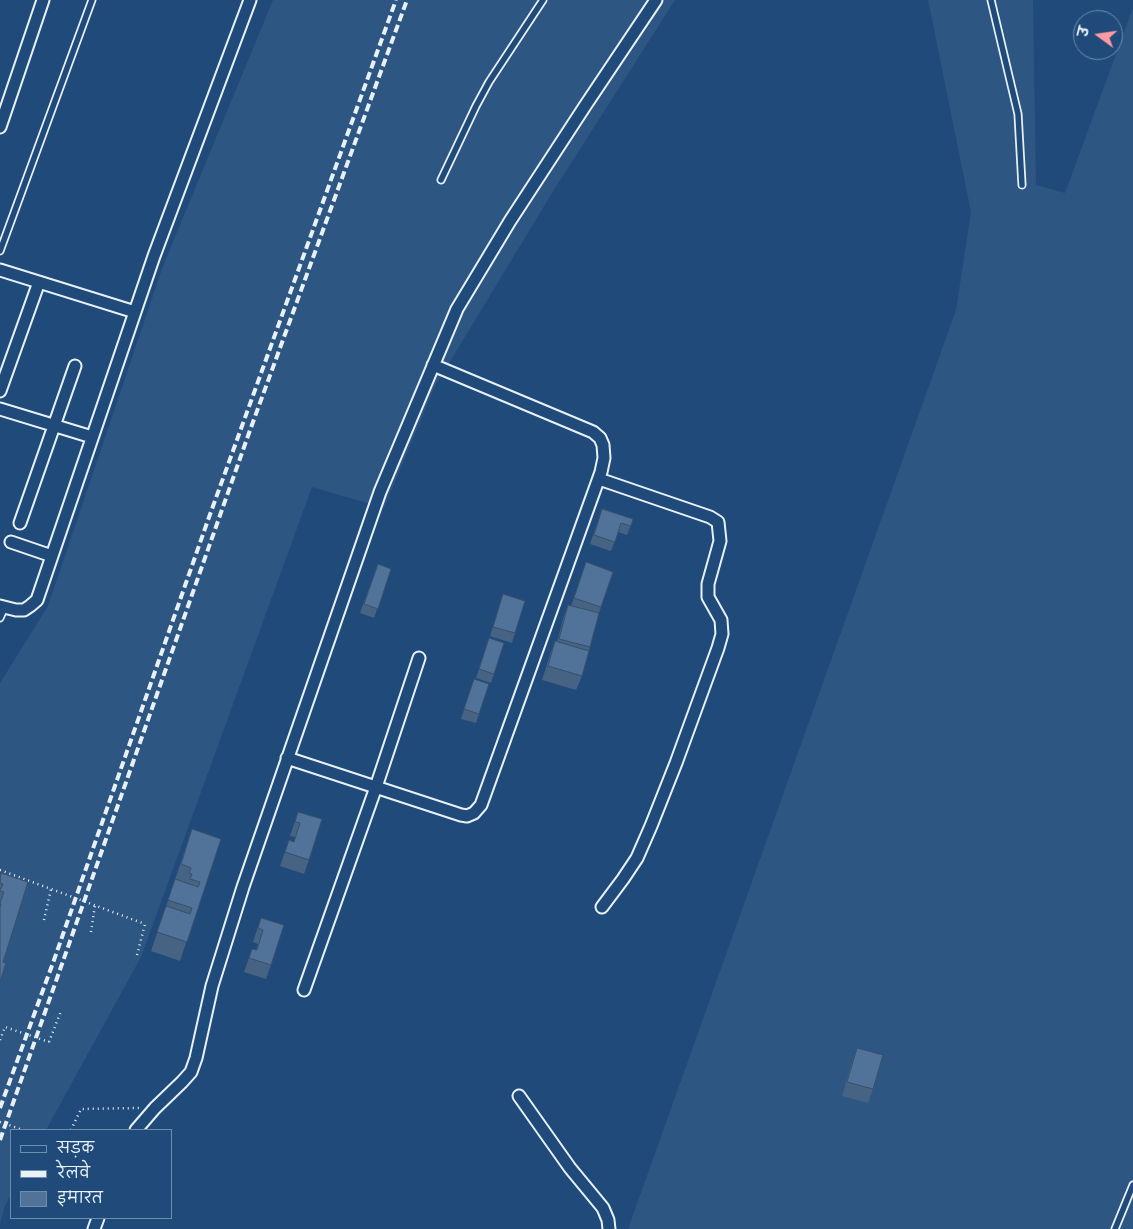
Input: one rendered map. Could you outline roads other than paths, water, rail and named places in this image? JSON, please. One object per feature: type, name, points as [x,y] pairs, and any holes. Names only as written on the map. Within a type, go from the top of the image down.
[{"type":"street","points":[[0,127],[43,0]]},
{"type":"street","points":[[2,606],[24,610],[36,600],[154,256],[250,0]]},
{"type":"street","points":[[137,1129],[182,1082],[190,1072],[196,1058],[212,986],[287,758],[380,492],[457,309],[510,221],[656,0]]},
{"type":"street","points":[[0,270],[135,312]]},
{"type":"street","points":[[0,391],[39,282]]},
{"type":"street","points":[[287,758],[467,816],[474,813],[481,805],[599,479],[604,458],[603,445],[600,438],[593,432],[433,365]]},
{"type":"street","points":[[20,523],[75,366]]},
{"type":"street","points":[[0,409],[92,437]]},
{"type":"street","points":[[599,479],[710,517],[718,522],[720,541],[708,584],[708,598],[721,620],[722,634],[683,746],[637,858],[602,907]]},
{"type":"street","points":[[11,542],[52,556]]},
{"type":"street","points":[[304,990],[376,787],[419,658]]},
{"type":"street","points":[[519,1096],[570,1168],[603,1208],[608,1220],[609,1229]]},
{"type":"lane","points":[[0,251],[92,0]]},
{"type":"lane","points":[[441,180],[489,82],[543,0]]},
{"type":"lane","points":[[991,0],[1018,114],[1022,185]]},
{"type":"lane","points":[[0,618],[2,606]]},
{"type":"lane","points":[[1115,1229],[1133,1185]]},
{"type":"railway","points":[[0,1108],[54,960],[208,520],[396,0]]},
{"type":"railway","points":[[0,1140],[249,433],[407,0]]}]
